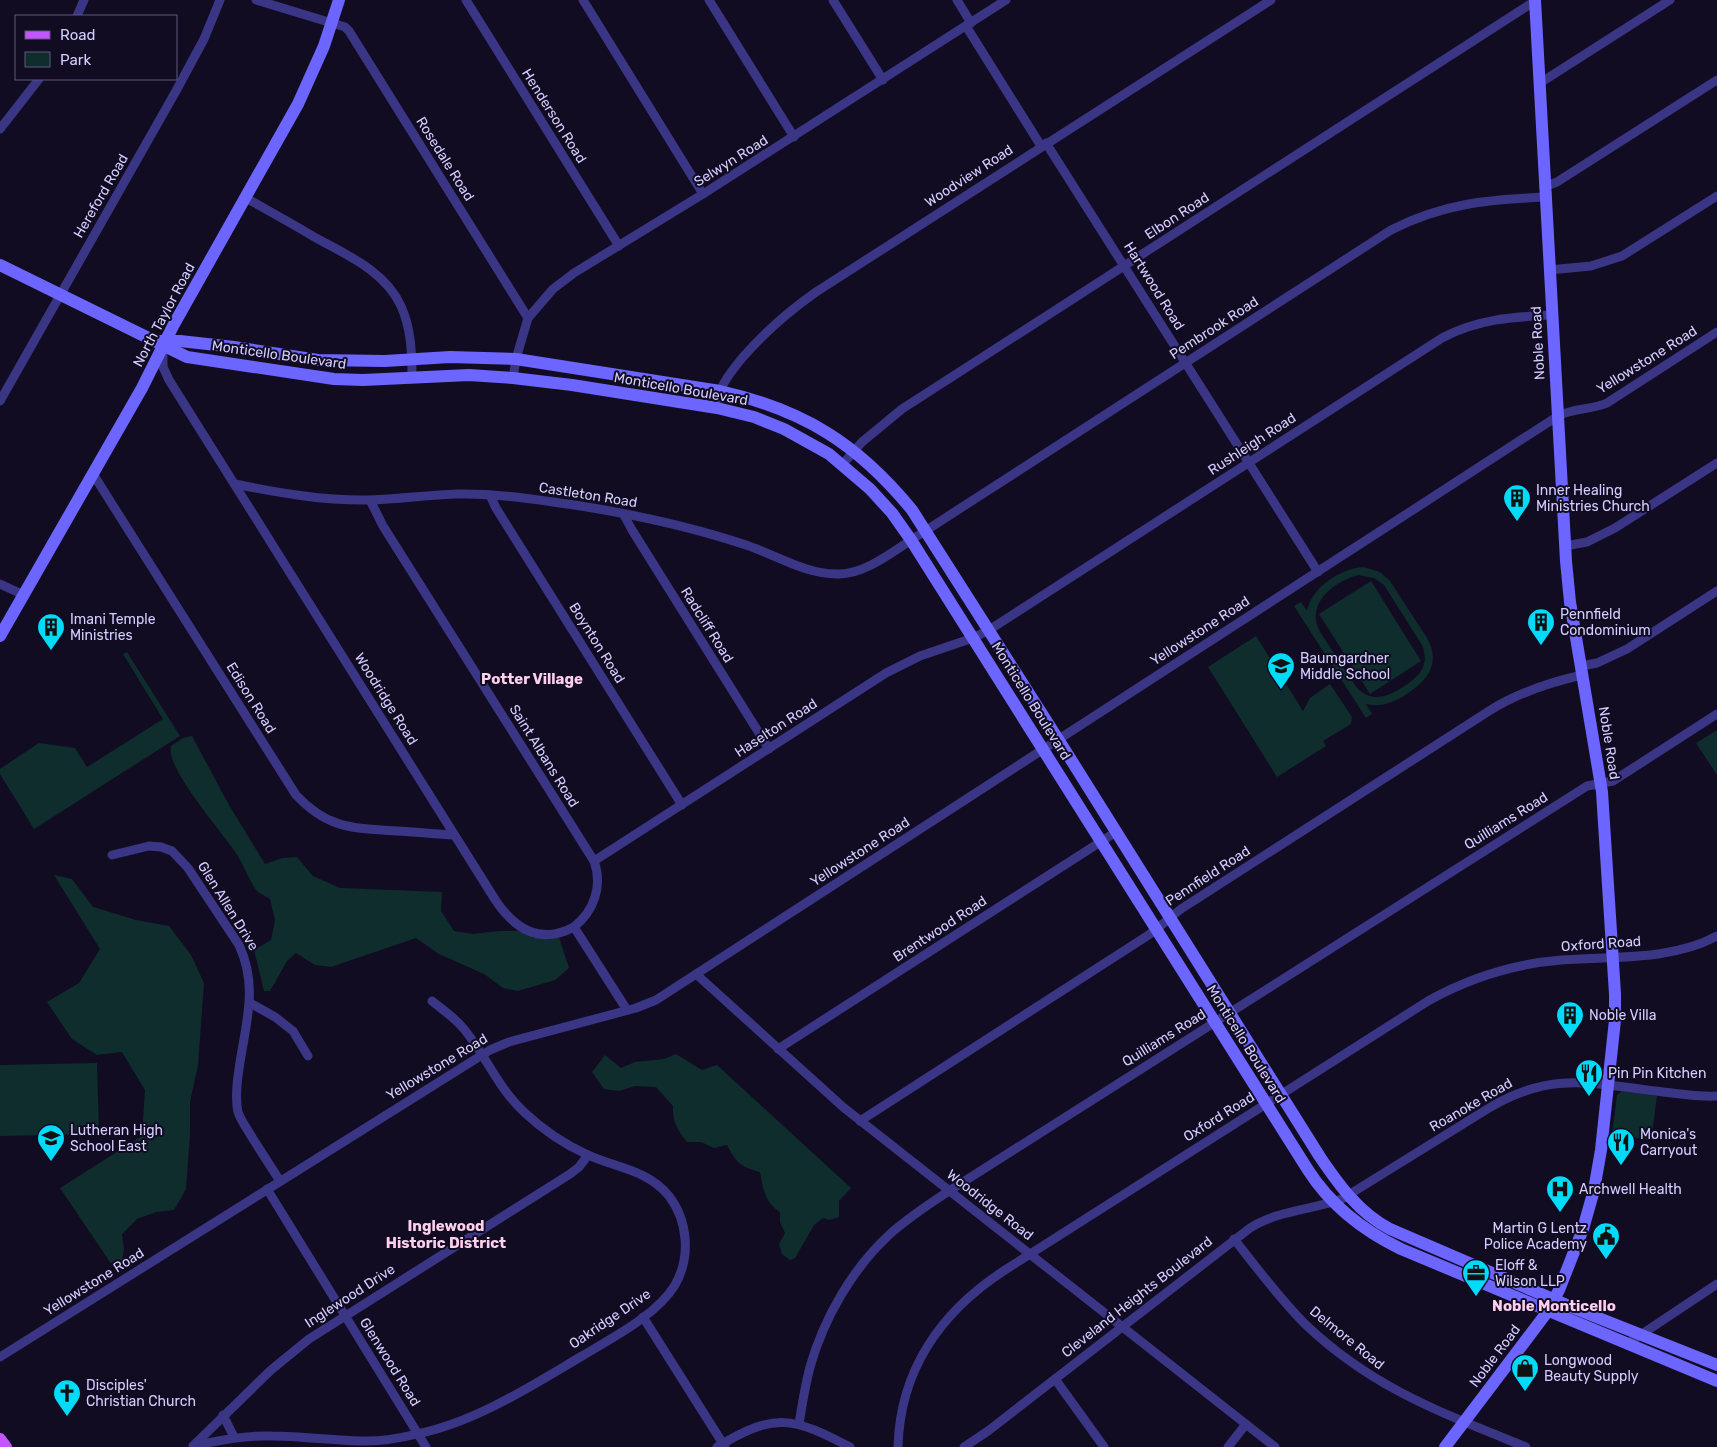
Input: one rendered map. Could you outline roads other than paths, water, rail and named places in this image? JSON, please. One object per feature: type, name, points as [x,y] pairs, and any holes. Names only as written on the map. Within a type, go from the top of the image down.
[{"type":"main road","name":"North Taylor Road","points":[[0,636],[93,474],[162,343],[298,104],[332,23],[339,0]]},
{"type":"main road","name":"Noble Road","points":[[1445,1447],[1548,1311],[1555,1299],[1583,1230],[1598,1169],[1615,1020],[1613,957],[1600,783],[1569,594],[1565,546],[1535,0]]},
{"type":"main road","name":"Monticello Boulevard","points":[[0,266],[162,343],[187,357],[334,379],[362,380],[469,375],[572,385],[717,408],[754,417],[784,429],[816,446],[842,465],[919,535],[981,634],[1043,750],[1314,1179],[1382,1225],[1717,1366]]},
{"type":"main road","name":"Monticello Boulevard","points":[[162,343],[234,347],[318,360],[378,361],[450,357],[516,359],[720,391],[774,406],[832,434],[854,451],[891,485],[912,510],[919,535],[981,634],[1058,740],[1320,1157],[1355,1222],[1382,1240],[1717,1381]]},
{"type":"main road","points":[[1500,1291],[1506,1278]]},
{"type":"main road","points":[[1590,1328],[1595,1316]]},
{"type":"main road","points":[[0,1439],[6,1447]]},
{"type":"street","points":[[77,15],[84,0]]},
{"type":"street","name":"Hereford Road","points":[[0,401],[176,91],[204,39],[220,0]]},
{"type":"street","name":"Rosedale Road","points":[[256,0],[346,27],[528,318]]},
{"type":"street","name":"Henderson Road","points":[[466,0],[619,246]]},
{"type":"street","points":[[583,0],[703,194]]},
{"type":"street","points":[[709,0],[794,137]]},
{"type":"street","points":[[833,0],[883,80]]},
{"type":"street","name":"Hartwood Road","points":[[957,0],[969,24],[1044,145],[1125,266],[1318,572]]},
{"type":"street","name":"Selwyn Road","points":[[513,378],[516,359],[528,318],[553,289],[574,273],[794,137],[1006,0]]},
{"type":"street","name":"Woodview Road","points":[[717,408],[720,391],[726,380],[756,343],[800,304],[825,285],[1270,0]]},
{"type":"street","name":"Elbon Road","points":[[842,465],[876,429],[902,409],[1535,0]]},
{"type":"street","points":[[1540,83],[1670,0]]},
{"type":"street","points":[[0,129],[38,80]]},
{"type":"street","points":[[1545,192],[1557,182],[1717,80]]},
{"type":"street","name":"Pembrook Road","points":[[919,535],[1372,242],[1407,223],[1438,211],[1470,203],[1545,192]]},
{"type":"street","points":[[1549,270],[1591,266],[1622,256],[1717,196]]},
{"type":"street","points":[[246,198],[359,262],[385,282],[400,305],[405,317],[410,341],[412,377]]},
{"type":"street","name":"Rushleigh Road","points":[[981,634],[1449,334],[1468,326],[1491,320],[1552,315]]},
{"type":"street","name":"Yellowstone Road","points":[[0,1357],[481,1055],[508,1042],[627,1010],[656,1000],[1558,416],[1567,412],[1594,407],[1614,399],[1717,332]]},
{"type":"street","name":"Woodridge Road","points":[[162,343],[163,367],[169,380],[505,914],[515,924],[529,931],[543,934],[561,933],[574,927]]},
{"type":"street","points":[[1565,546],[1587,542],[1615,528],[1717,463]]},
{"type":"street","name":"Edison Road","points":[[93,474],[296,795],[318,815],[353,828],[454,835]]},
{"type":"street","name":"Castleton Road","points":[[235,484],[278,492],[331,498],[370,500],[458,494],[490,495],[573,505],[676,525],[746,545],[808,570],[839,574],[862,570],[919,535]]},
{"type":"street","name":"Boynton Road","points":[[490,495],[500,514],[682,805]]},
{"type":"street","name":"Saint Albans Road","points":[[370,500],[383,526],[594,861],[598,880],[594,900],[587,915],[574,927]]},
{"type":"street","name":"Radcliff Road","points":[[624,515],[769,749]]},
{"type":"street","points":[[0,584],[24,595]]},
{"type":"street","name":"Pennfield Road","points":[[860,1121],[1156,930],[1169,917],[1498,705],[1563,680],[1627,649],[1717,591]]},
{"type":"street","name":"Haselton Road","points":[[594,861],[886,673],[920,656],[981,634]]},
{"type":"street","name":"Quilliams Road","points":[[799,1424],[814,1353],[830,1316],[852,1278],[871,1254],[891,1233],[911,1217],[1229,1012],[1588,785],[1613,781],[1717,714]]},
{"type":"street","name":"Brentwood Road","points":[[778,1049],[1116,832]]},
{"type":"street","name":"Glen Allen Drive","points":[[112,855],[149,846],[161,847],[178,856],[188,868],[242,952],[248,971],[250,1003],[238,1081],[237,1109],[246,1128],[280,1181]]},
{"type":"street","points":[[574,927],[627,1010]]},
{"type":"street","name":"Oxford Road","points":[[898,1447],[903,1410],[912,1378],[923,1354],[956,1308],[976,1290],[1422,1005],[1464,983],[1490,973],[1528,964],[1681,950],[1696,946],[1717,936]]},
{"type":"street","name":"Woodridge Road","points":[[696,974],[860,1121],[1275,1447]]},
{"type":"street","name":"Oakridge Drive","points":[[192,1447],[234,1437],[272,1436],[364,1441],[379,1440],[419,1434],[460,1421],[522,1392],[643,1317],[665,1298],[678,1278],[685,1252],[685,1239],[682,1221],[670,1198],[651,1179],[630,1169],[588,1156],[544,1129],[523,1112],[506,1093],[461,1025],[432,1001]]},
{"type":"street","points":[[250,1003],[276,1017],[293,1031],[308,1056]]},
{"type":"street","name":"Roanoke Road","points":[[1341,1199],[1488,1108],[1514,1094],[1538,1086],[1573,1082],[1686,1095],[1717,1096]]},
{"type":"street","name":"Inglewood Drive","points":[[192,1447],[289,1355],[345,1315],[570,1174],[580,1167],[588,1156]]},
{"type":"street","name":"Glenwood Road","points":[[267,1189],[426,1447]]},
{"type":"street","name":"Cleveland Heights Boulevard","points":[[964,1447],[975,1444],[1055,1378],[1250,1228],[1270,1217],[1341,1199]]},
{"type":"street","name":"Delmore Road","points":[[1234,1240],[1284,1302],[1338,1353],[1386,1386],[1426,1406],[1526,1447]]},
{"type":"street","points":[[1627,1344],[1717,1284]]},
{"type":"street","points":[[643,1317],[722,1446],[743,1431],[773,1423],[799,1424],[816,1430],[850,1447]]},
{"type":"street","points":[[1055,1378],[1104,1447]]},
{"type":"street","points":[[223,1416],[234,1437]]},
{"type":"street","points":[[1228,1447],[1246,1424]]},
{"type":"place","name":"Inner Healing Ministries Church","points":[[1517,522]]},
{"type":"place","name":"Pennfield Condominium","points":[[1541,646]]},
{"type":"place","name":"Imani Temple Ministries","points":[[51,651]]},
{"type":"place","name":"Baumgardner Middle School","points":[[1281,690]]},
{"type":"place","name":"Noble Villa","points":[[1570,1039]]},
{"type":"place","name":"Pin Pin Kitchen","points":[[1589,1097]]},
{"type":"place","name":"Lutheran High School East","points":[[51,1162]]},
{"type":"place","name":"Monica's Carryout","points":[[1621,1166]]},
{"type":"place","name":"Archwell Health","points":[[1560,1213]]},
{"type":"place","name":"Martin G Lentz Police Academy","points":[[1606,1260]]},
{"type":"place","name":"Eloff & Wilson LLP","points":[[1476,1297]]},
{"type":"place","name":"Longwood Beauty Supply","points":[[1525,1392]]},
{"type":"place","name":"Disciples' Christian Church","points":[[67,1417]]},
{"type":"district","name":"Potter Village","points":[[532,679]]},
{"type":"district","name":"Inglewood Historic District","points":[[446,1234]]},
{"type":"district","name":"Noble Monticello","points":[[1554,1306]]}]
